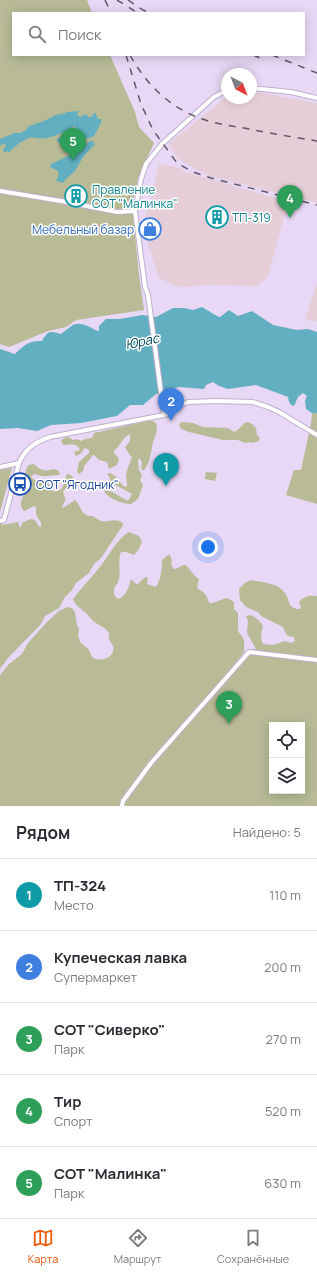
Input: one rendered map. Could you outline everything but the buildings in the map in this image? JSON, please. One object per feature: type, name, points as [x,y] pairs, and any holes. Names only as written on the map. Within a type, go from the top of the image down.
[{"type":"street","points":[[257,89],[291,92],[317,98]]},
{"type":"street","points":[[164,415],[135,211],[141,179],[146,164],[156,150],[214,97],[221,93]]},
{"type":"street","points":[[0,191],[117,212],[135,211]]},
{"type":"street","points":[[0,521],[4,520],[19,464],[25,452],[39,441],[50,437],[168,414],[176,406],[189,402],[215,401],[253,402],[279,412],[317,435]]},
{"type":"street","points":[[0,467],[19,464]]},
{"type":"street","points":[[122,806],[123,801],[151,763],[250,652],[317,660]]},
{"type":"shaded area","points":[[257,92],[317,103],[317,203],[209,176],[178,159],[168,144],[221,101],[221,104],[257,104]]},
{"type":"shaded area","points":[[159,163],[183,169],[183,171],[288,202],[268,276],[258,286],[205,285],[183,287],[174,285],[159,278],[142,225],[152,196]]},
{"type":"shaded area","points":[[317,282],[317,321],[305,320]]},
{"type":"green space","points":[[0,0],[87,0],[92,12],[12,12],[12,56],[110,56],[135,112],[139,127],[154,143],[138,178],[132,206],[144,310],[76,320],[66,327],[48,331],[9,347],[0,344]]},
{"type":"green space","points":[[312,413],[317,413],[317,504],[286,495],[294,470],[301,470]]},
{"type":"green space","points":[[153,421],[156,423],[156,433],[150,459],[144,470],[141,468],[141,460],[138,460],[139,470],[142,475],[140,480],[143,485],[138,499],[131,504],[116,500],[104,491],[107,489],[128,501],[132,494],[110,482],[110,478],[107,474],[109,473],[114,475],[125,487],[127,486],[126,474],[132,457],[125,447],[130,441],[130,434],[125,437],[114,451],[119,459],[117,465],[109,469],[107,462],[99,460],[93,455],[84,466],[83,471],[79,474],[77,472],[79,462],[89,453],[89,450],[85,448],[76,456],[74,452],[80,450],[79,447],[73,444],[63,445],[61,441],[68,437],[73,440],[77,439],[81,441],[92,438],[94,433]]},
{"type":"green space","points":[[181,422],[193,423],[203,427],[228,428],[234,432],[246,422],[252,424],[256,428],[257,435],[260,438],[259,441],[253,443],[245,443],[238,440],[223,440],[181,429],[179,425]]},
{"type":"green space","points":[[34,464],[43,470],[58,470],[59,475],[44,476],[35,474],[31,476],[34,480],[48,483],[52,491],[61,489],[67,474],[73,477],[74,479],[70,487],[65,489],[63,492],[66,500],[62,507],[63,508],[75,500],[82,512],[86,515],[92,516],[101,521],[117,520],[123,523],[123,525],[89,573],[76,583],[65,597],[59,608],[45,616],[41,624],[8,658],[0,669],[0,515],[2,525],[18,522],[20,528],[23,522],[31,519],[35,520],[39,527],[41,527],[41,523],[36,514],[35,506],[24,511],[21,505],[25,490],[26,470],[29,465]]},
{"type":"green space","points":[[12,468],[0,512],[0,470]]},
{"type":"green space","points":[[206,472],[217,473],[215,481],[205,479]]},
{"type":"green space","points":[[129,532],[139,536],[142,542],[134,555],[121,552],[119,560],[119,579],[118,583],[114,587],[114,595],[118,599],[125,594],[131,579],[138,584],[144,578],[148,577],[147,584],[156,587],[161,574],[162,560],[170,555],[172,560],[171,565],[174,569],[186,565],[199,579],[197,588],[205,594],[209,603],[227,598],[234,602],[234,609],[238,613],[238,630],[244,641],[244,652],[223,679],[253,649],[256,649],[247,633],[248,621],[246,616],[249,615],[254,617],[263,626],[261,634],[262,643],[273,645],[284,641],[291,643],[295,641],[294,637],[286,634],[283,627],[261,616],[258,612],[246,607],[240,600],[239,589],[246,582],[254,581],[277,586],[286,595],[291,605],[296,609],[300,609],[301,607],[299,602],[303,598],[317,596],[317,806],[0,806],[0,675],[9,664],[22,654],[28,643],[47,622],[59,611],[68,607],[72,608],[75,612],[80,642],[89,650],[92,657],[99,660],[107,658],[112,654],[113,646],[109,639],[109,633],[107,630],[93,621],[77,606],[73,599],[99,568],[116,544]]},
{"type":"water","points":[[80,111],[77,114],[80,117],[85,114],[86,117],[88,114],[88,117],[92,117],[95,112],[98,119],[101,119],[101,123],[94,136],[83,140],[78,146],[74,144],[66,149],[56,140],[66,134],[74,135],[76,126],[49,138],[31,137],[19,143],[9,152],[7,151],[4,153],[3,150],[6,146],[5,144],[0,145],[0,139],[15,133],[20,133],[26,130],[29,126],[58,114],[61,115],[62,113]]},
{"type":"water","points":[[92,140],[95,144],[83,157],[75,171],[63,183],[56,181],[59,174],[57,170],[50,167],[51,164],[70,155]]},
{"type":"water","name":"Юрас","points":[[202,307],[220,317],[229,310],[238,316],[252,311],[273,325],[297,330],[308,329],[317,332],[317,413],[312,413],[306,409],[305,401],[307,396],[303,393],[298,397],[294,406],[289,402],[288,397],[256,385],[228,389],[213,382],[206,385],[204,389],[179,387],[156,394],[143,405],[130,405],[117,416],[81,423],[51,425],[37,431],[18,428],[0,429],[0,349],[15,354],[27,344],[42,341],[48,333],[52,332],[61,334],[74,324],[85,325],[99,331],[99,326],[106,319],[120,319],[142,315],[156,317],[173,308],[193,310]]},
{"type":"railway","points":[[105,0],[111,12]]},
{"type":"railway","points":[[117,0],[136,12]]},
{"type":"railway","points":[[128,0],[148,12]]},
{"type":"railway","points":[[126,56],[141,104],[153,130],[177,163],[193,172],[211,178],[317,205]]},
{"type":"railway","points":[[131,56],[147,81],[162,96],[179,108],[195,116],[222,124],[317,141]]},
{"type":"railway","points":[[255,56],[260,58]]},
{"type":"railway","points":[[274,56],[317,73]]},
{"type":"place","name":"СОТ \"Малинка\"","points":[[73,161]]},
{"type":"place","name":"Правление СОТ \"Малинка\"","points":[[76,196]]},
{"type":"place","name":"ТП-319","points":[[217,217]]},
{"type":"place","name":"Тир","points":[[290,218]]},
{"type":"place","name":"Мебельный базар","points":[[150,229]]},
{"type":"place","name":"Купеческая лавка","points":[[171,421]]},
{"type":"place","name":"СОТ \"Ягодник\"","points":[[20,484]]},
{"type":"place","name":"ТП-324","points":[[166,486]]},
{"type":"place","name":"СОТ \"Сиверко\"","points":[[229,724]]}]
